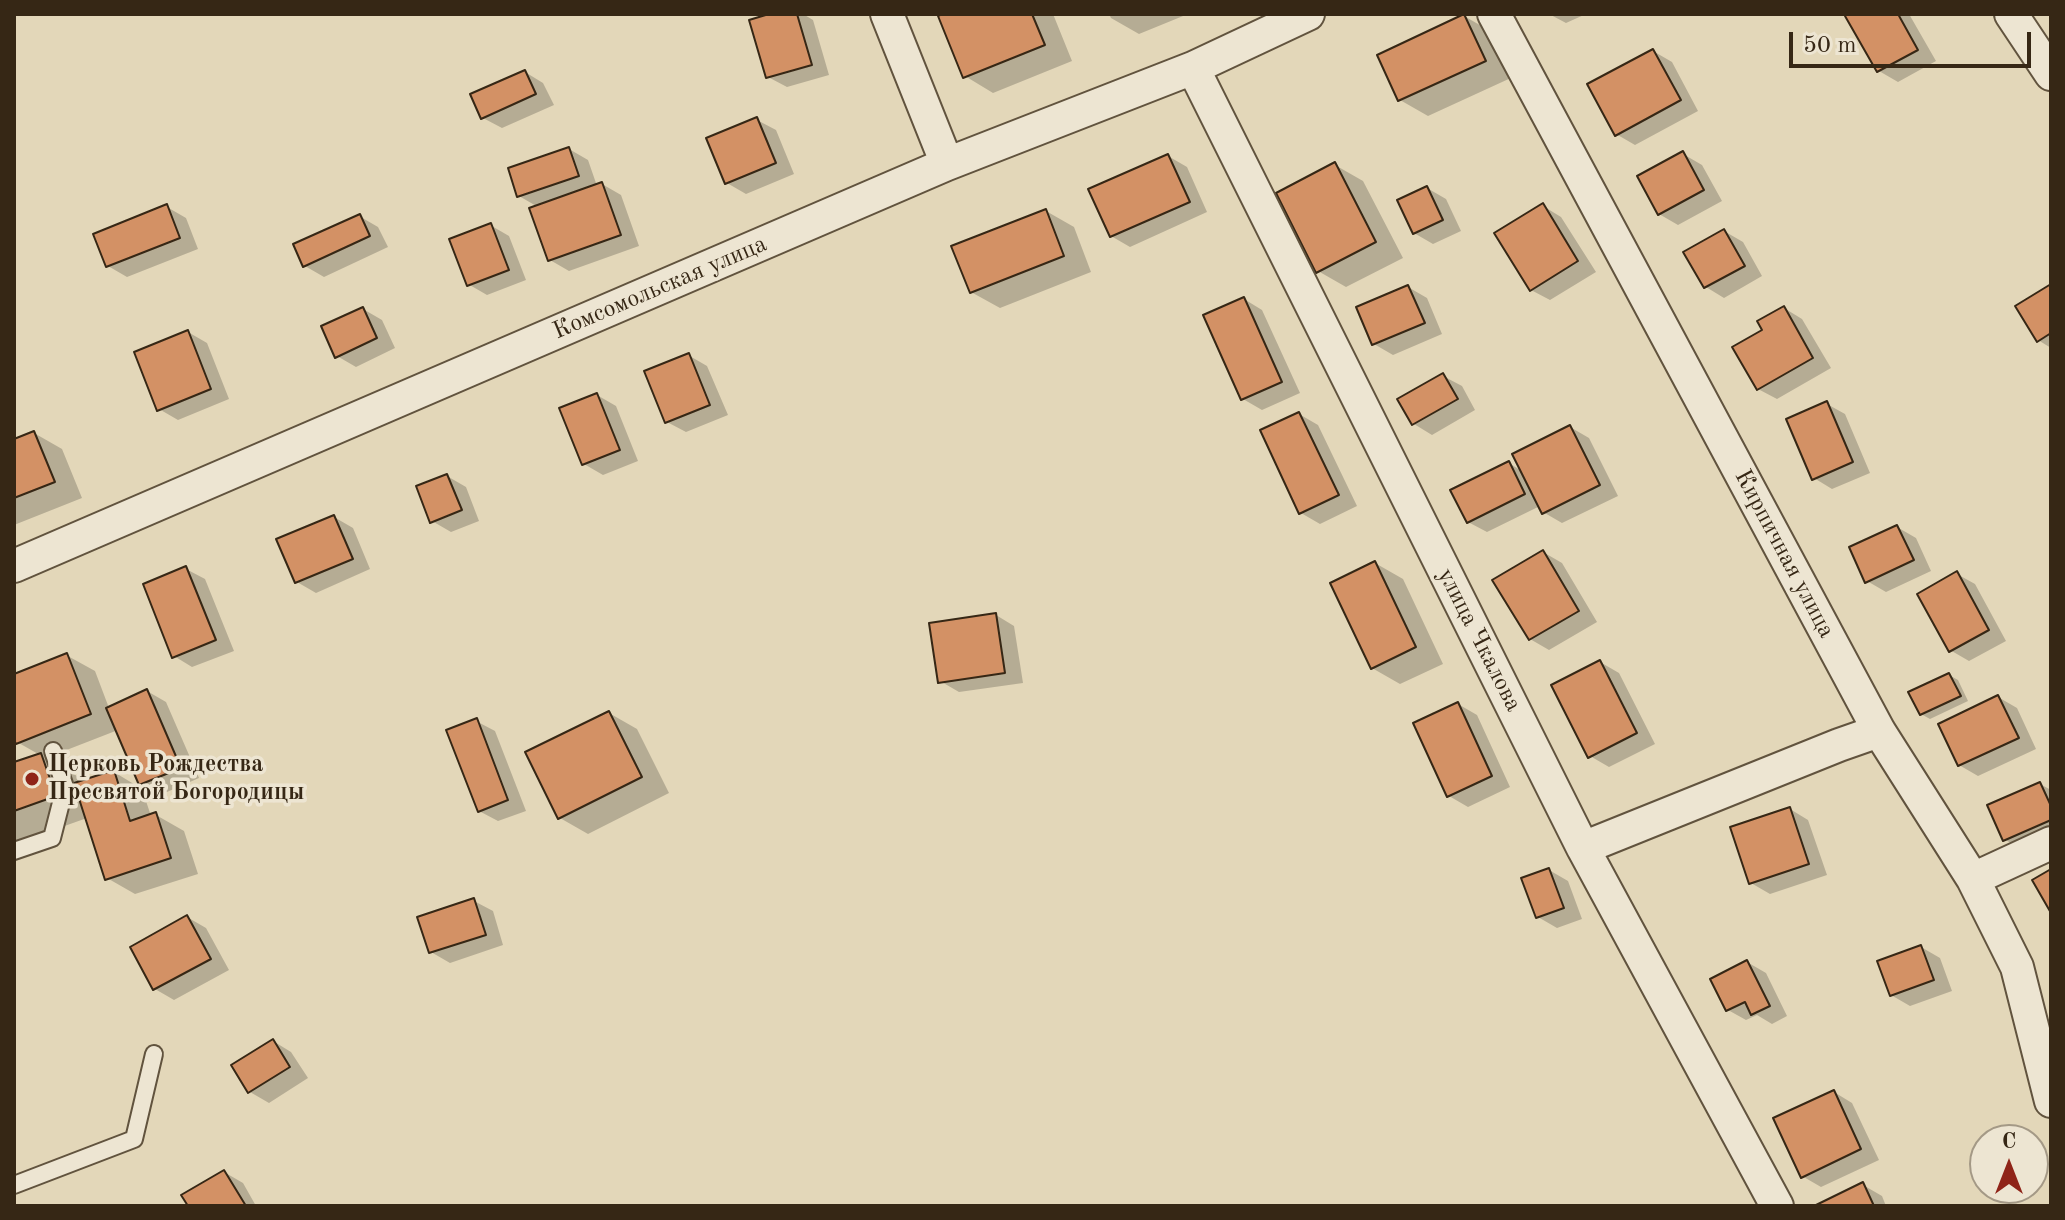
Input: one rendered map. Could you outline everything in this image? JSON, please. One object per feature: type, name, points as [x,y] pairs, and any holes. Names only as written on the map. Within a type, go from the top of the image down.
[{"type":"street","points":[[887,14],[947,164]]},
{"type":"street","name":"Комсомольская улица","points":[[14,566],[947,164],[1193,68],[1308,14]]},
{"type":"street","name":"Кирпичная улица","points":[[1494,14],[1879,731],[1973,879],[2017,967],[2051,1101]]},
{"type":"street","points":[[2011,14],[2051,74]]},
{"type":"street","name":"улица Чкалова","points":[[1193,68],[1583,848],[1777,1206]]},
{"type":"street","points":[[1583,848],[1879,731]]},
{"type":"street","points":[[1973,879],[2051,843]]},
{"type":"lane","points":[[14,851],[52,838],[65,787],[53,751]]},
{"type":"lane","points":[[14,1185],[134,1139],[154,1054]]},
{"type":"building","points":[[769,14],[797,14],[812,65],[766,78],[749,20]]},
{"type":"building","points":[[1032,14],[1045,45],[963,78],[938,16]]},
{"type":"building","points":[[1464,14],[1486,61],[1398,101],[1377,55]]},
{"type":"building","points":[[1898,14],[1918,50],[1877,72],[1845,16]]},
{"type":"building","points":[[1653,49],[1681,100],[1615,136],[1587,84]]},
{"type":"building","points":[[525,70],[536,94],[481,119],[470,94]]},
{"type":"building","points":[[757,117],[776,163],[725,184],[706,138]]},
{"type":"building","points":[[569,147],[579,176],[517,197],[508,168]]},
{"type":"building","points":[[1683,151],[1704,190],[1658,215],[1637,176]]},
{"type":"building","points":[[1168,154],[1190,202],[1110,237],[1088,189]]},
{"type":"building","points":[[1335,162],[1376,242],[1316,273],[1276,193]]},
{"type":"building","points":[[602,182],[621,235],[548,261],[529,208]]},
{"type":"building","points":[[1427,186],[1443,220],[1413,234],[1397,200]]},
{"type":"building","points":[[1543,203],[1578,261],[1530,291],[1494,233]]},
{"type":"building","points":[[167,204],[180,238],[106,267],[93,234]]},
{"type":"building","points":[[1046,209],[1064,256],[970,293],[951,246]]},
{"type":"building","points":[[360,214],[370,236],[303,267],[293,244]]},
{"type":"building","points":[[491,223],[509,270],[467,286],[449,239]]},
{"type":"building","points":[[1724,229],[1745,266],[1704,288],[1683,252]]},
{"type":"building","points":[[2051,284],[2051,333],[2037,342],[2015,306]]},
{"type":"building","points":[[1408,285],[1425,323],[1372,345],[1356,307]]},
{"type":"building","points":[[1244,297],[1282,382],[1241,400],[1203,315]]},
{"type":"building","points":[[1784,306],[1813,358],[1757,390],[1732,347],[1762,330],[1757,321]]},
{"type":"building","points":[[363,307],[377,338],[335,358],[321,326]]},
{"type":"building","points":[[188,330],[211,389],[157,411],[134,352]]},
{"type":"building","points":[[689,353],[710,405],[665,423],[644,371]]},
{"type":"building","points":[[1443,373],[1458,399],[1412,425],[1397,399]]},
{"type":"building","points":[[597,393],[620,450],[582,465],[559,408]]},
{"type":"building","points":[[1827,401],[1853,462],[1812,480],[1786,419]]},
{"type":"building","points":[[1299,412],[1339,495],[1299,514],[1260,430]]},
{"type":"building","points":[[1570,425],[1600,485],[1542,514],[1512,454]]},
{"type":"building","points":[[34,431],[55,482],[14,498],[14,439]]},
{"type":"building","points":[[1509,461],[1525,494],[1467,523],[1450,490]]},
{"type":"building","points":[[447,474],[462,510],[430,523],[416,486]]},
{"type":"building","points":[[334,515],[353,559],[295,583],[276,539]]},
{"type":"building","points":[[1897,525],[1914,560],[1865,583],[1849,547]]},
{"type":"building","points":[[1543,550],[1579,611],[1529,640],[1492,580]]},
{"type":"building","points":[[1375,561],[1416,647],[1371,669],[1330,583]]},
{"type":"building","points":[[186,566],[216,640],[172,658],[143,584]]},
{"type":"building","points":[[1957,571],[1989,630],[1949,652],[1917,594]]},
{"type":"building","points":[[996,613],[1005,673],[938,683],[929,623]]},
{"type":"building","points":[[67,653],[91,714],[16,744],[14,674]]},
{"type":"building","points":[[1600,660],[1637,733],[1588,758],[1551,685]]},
{"type":"building","points":[[1949,673],[1961,696],[1920,715],[1908,692]]},
{"type":"building","points":[[147,689],[181,768],[139,785],[106,708]]},
{"type":"building","points":[[1998,695],[2019,738],[1958,766],[1938,724]]},
{"type":"building","points":[[1458,702],[1492,776],[1447,797],[1413,723]]},
{"type":"building","points":[[609,711],[642,777],[558,819],[525,752]]},
{"type":"building","points":[[477,718],[508,800],[478,812],[446,730]]},
{"type":"building","name":"Церковь Рождества Пресвятой Богородицы","points":[[41,753],[56,796],[14,811],[14,762]]},
{"type":"building","points":[[114,770],[130,821],[156,812],[171,858],[105,880],[74,783]]},
{"type":"building","points":[[2040,782],[2051,806],[2051,820],[2003,841],[1987,805]]},
{"type":"building","points":[[1790,807],[1809,864],[1749,884],[1730,827]]},
{"type":"building","points":[[1549,868],[1564,908],[1536,918],[1521,878]]},
{"type":"building","points":[[2051,869],[2051,913],[2032,880]]},
{"type":"building","points":[[474,898],[486,935],[429,953],[417,917]]},
{"type":"building","points":[[187,915],[211,959],[153,990],[130,947]]},
{"type":"building","points":[[1921,945],[1934,980],[1890,996],[1877,961]]},
{"type":"building","points":[[1747,960],[1770,1006],[1751,1015],[1745,1002],[1726,1011],[1710,979]]},
{"type":"building","points":[[273,1039],[290,1067],[248,1093],[231,1065]]},
{"type":"building","points":[[1834,1090],[1861,1149],[1801,1178],[1773,1118]]},
{"type":"building","points":[[224,1170],[246,1206],[188,1206],[181,1195]]},
{"type":"building","points":[[1863,1182],[1874,1206],[1814,1206]]},
{"type":"place","name":"Церковь Рождества Пресвятой Богородицы","points":[[32,779]]}]
